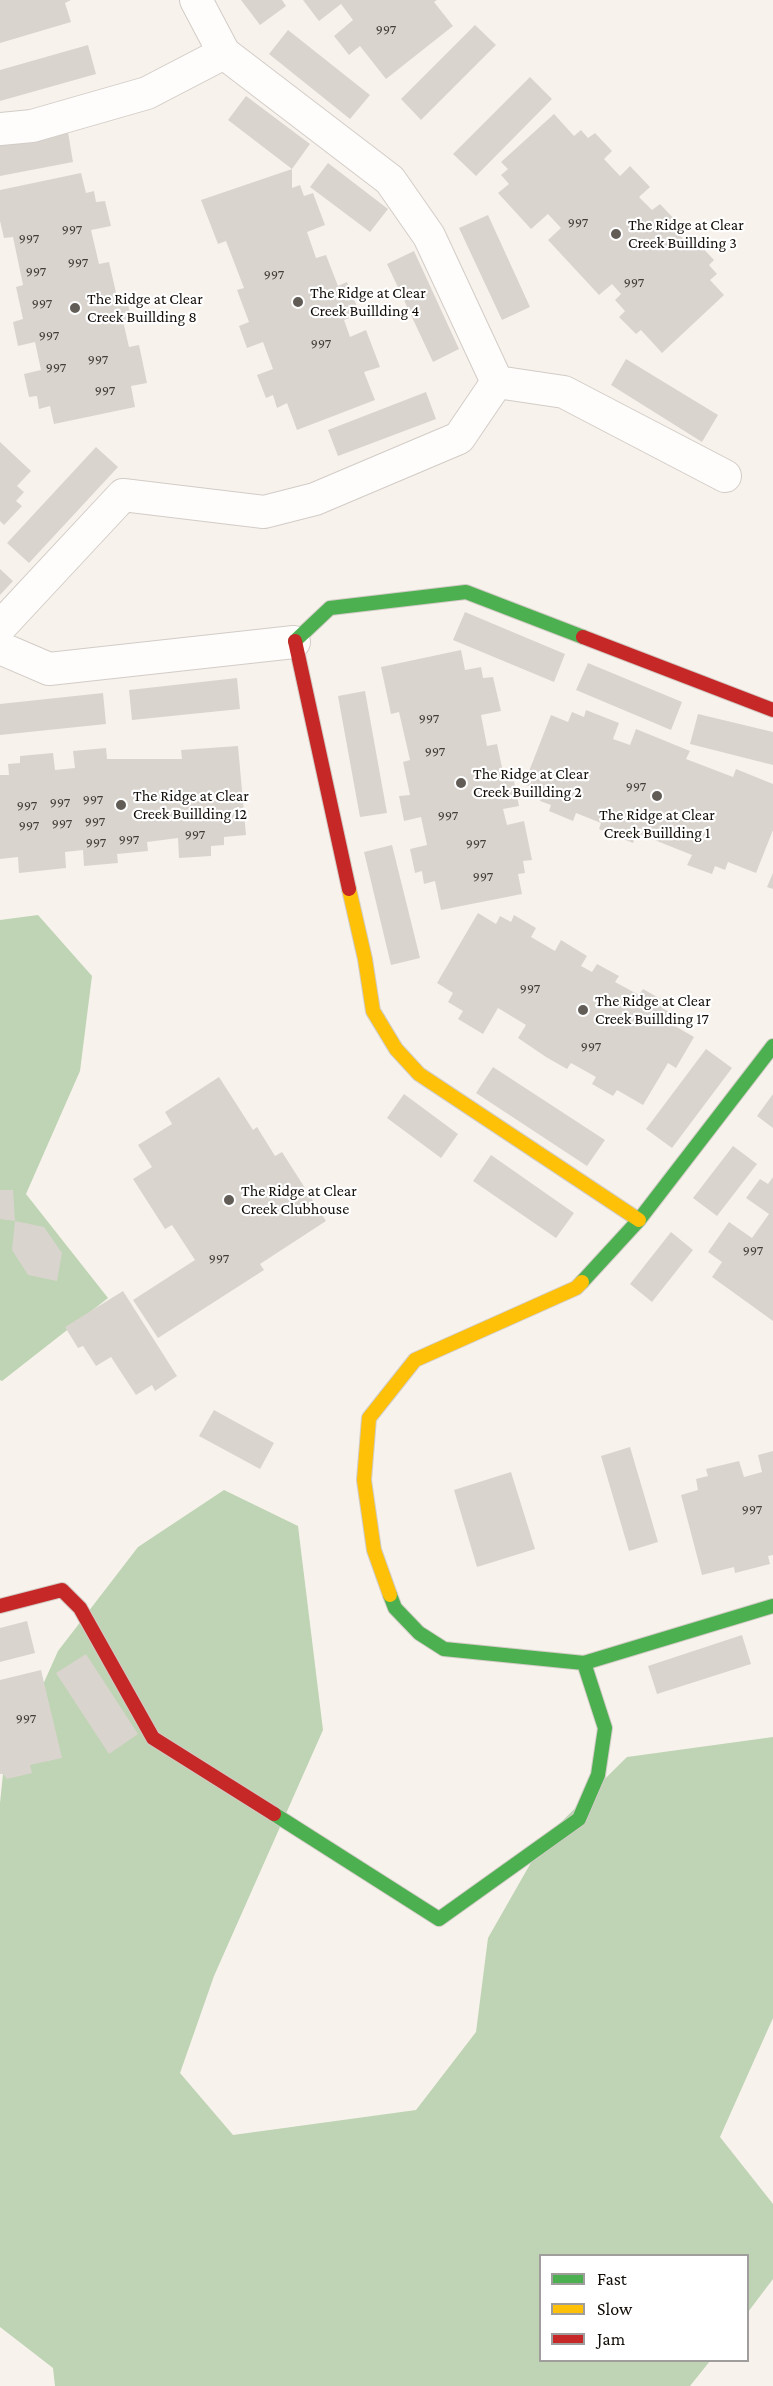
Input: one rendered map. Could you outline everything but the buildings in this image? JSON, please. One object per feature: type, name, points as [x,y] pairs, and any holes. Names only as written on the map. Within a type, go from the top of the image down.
[{"type":"street","points":[[196,0],[224,53],[390,180],[429,236],[497,382]]},
{"type":"street","points":[[0,129],[32,126],[147,93],[224,53]]},
{"type":"street","points":[[497,382],[564,392],[725,476]]},
{"type":"street","points":[[0,627],[123,495],[264,512],[315,500],[459,438],[497,382]]},
{"type":"street","points":[[0,648],[49,669],[294,642],[330,608],[466,592],[773,710]]},
{"type":"street","points":[[294,642],[365,959],[373,1011],[396,1049],[419,1074],[639,1220]]},
{"type":"street","points":[[773,1046],[639,1220],[576,1288],[415,1360],[369,1418],[364,1480],[374,1550],[396,1608],[419,1633],[444,1649],[584,1664],[773,1606]]},
{"type":"street","points":[[0,1606],[62,1590],[80,1608],[153,1738],[439,1919],[579,1819],[598,1775],[605,1728],[584,1664]]},
{"type":"green space","points":[[38,915],[92,976],[80,1071],[26,1194],[108,1298],[2,1381],[0,1380],[0,920]]},
{"type":"green space","points":[[224,1490],[298,1526],[323,1730],[214,1976],[180,2073],[233,2135],[416,2110],[476,2032],[488,1938],[545,1838],[627,1757],[773,1737],[773,2018],[720,2137],[773,2204],[773,2279],[749,2311],[749,2254],[539,2254],[539,2362],[709,2362],[690,2386],[55,2386],[53,2368],[0,2327],[0,1803],[3,1774],[58,1651],[138,1547]]},
{"type":"traffic: fast","points":[[295,641],[330,608],[466,592],[583,637]]},
{"type":"traffic: fast","points":[[582,1282],[639,1220],[773,1046]]},
{"type":"traffic: fast","points":[[390,1595],[395,1608],[419,1633],[444,1649],[584,1663],[773,1606]]},
{"type":"traffic: fast","points":[[274,1814],[439,1919],[579,1819],[598,1775],[605,1728],[584,1663]]},
{"type":"traffic: slow","points":[[349,889],[365,959],[373,1011],[396,1049],[419,1074],[639,1220]]},
{"type":"traffic: slow","points":[[390,1595],[374,1550],[364,1480],[369,1418],[415,1360],[576,1288],[582,1282]]},
{"type":"traffic: jam","points":[[583,637],[773,710]]},
{"type":"traffic: jam","points":[[295,641],[349,889]]},
{"type":"traffic: jam","points":[[0,1606],[62,1590],[80,1608],[153,1738],[274,1814]]},
{"type":"place","name":"The Ridge at Clear Creek Buillding 3","points":[[616,234]]},
{"type":"place","name":"The Ridge at Clear Creek Buillding 4","points":[[298,302]]},
{"type":"place","name":"The Ridge at Clear Creek Buillding 8","points":[[75,308]]},
{"type":"place","name":"The Ridge at Clear Creek Buillding 2","points":[[461,783]]},
{"type":"place","name":"The Ridge at Clear Creek Buillding 1","points":[[657,796]]},
{"type":"place","name":"The Ridge at Clear Creek Buillding 12","points":[[121,805]]},
{"type":"place","name":"The Ridge at Clear Creek Buillding 17","points":[[583,1010]]},
{"type":"place","name":"The Ridge at Clear Creek Clubhouse","points":[[229,1200]]}]
